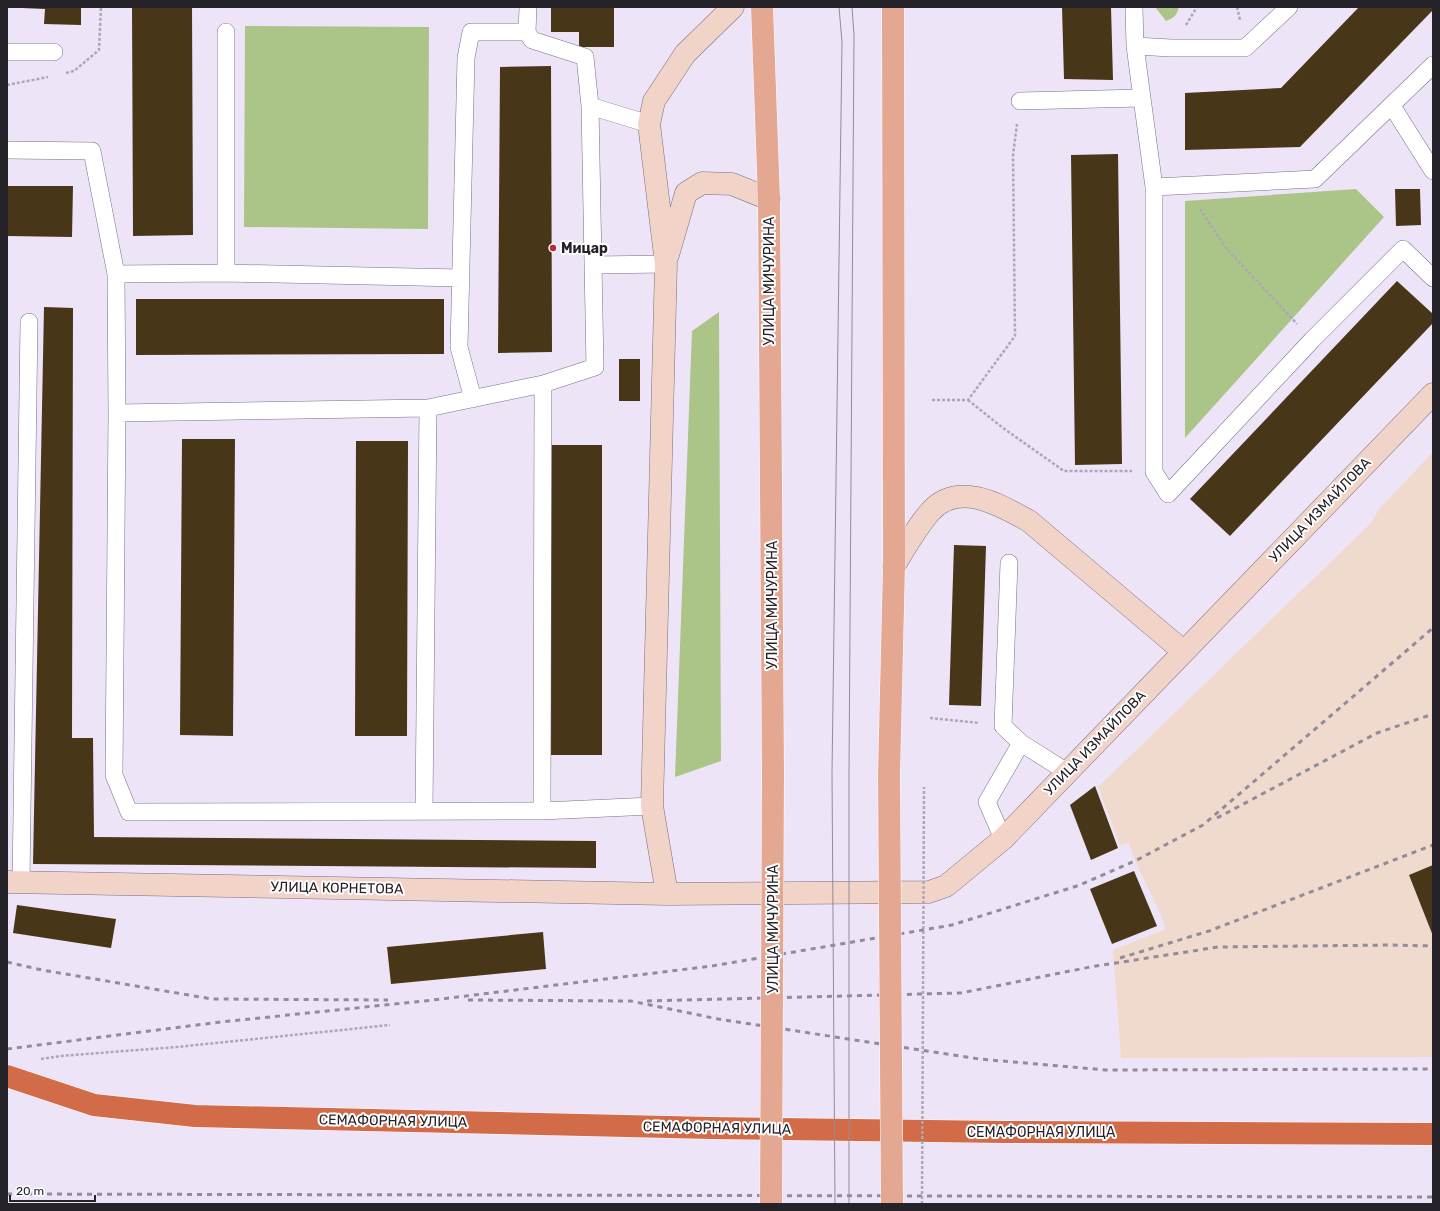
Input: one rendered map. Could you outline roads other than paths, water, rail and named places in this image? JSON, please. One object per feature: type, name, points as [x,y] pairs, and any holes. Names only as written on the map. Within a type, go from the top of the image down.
[{"type":"highway","name":"СЕМАФОРНАЯ УЛИЦА","points":[[7,1076],[94,1105],[195,1116],[711,1128],[1004,1132],[1433,1134]]},
{"type":"main road","points":[[667,894],[652,806],[666,264],[649,124],[654,101],[685,54],[733,7]]},
{"type":"main road","name":"УЛИЦА МИЧУРИНА","points":[[762,7],[769,199],[773,773],[772,1204]]},
{"type":"main road","points":[[892,1204],[889,775],[894,566],[893,7]]},
{"type":"main road","points":[[666,264],[686,194],[702,183],[732,184],[769,199]]},
{"type":"main road","name":"УЛИЦА ИЗМАЙЛОВА","points":[[667,894],[929,892],[946,886],[1003,839],[1433,394]]},
{"type":"main road","points":[[894,566],[931,511],[945,501],[964,496],[985,500],[1003,506],[1029,521],[1183,651]]},
{"type":"main road","name":"УЛИЦА КОРНЕТОВА","points":[[14,882],[667,894]]},
{"type":"lane","points":[[117,414],[428,408],[543,384],[594,366],[594,265],[590,106],[585,57],[532,40],[527,32],[528,7]]},
{"type":"lane","points":[[1134,7],[1135,46],[1154,187],[1154,472],[1168,494],[1312,340],[1403,250],[1433,278]]},
{"type":"lane","points":[[1135,46],[1171,48],[1245,48],[1289,7]]},
{"type":"lane","points":[[226,32],[226,273]]},
{"type":"lane","points":[[473,399],[459,347],[466,58],[471,32],[527,32]]},
{"type":"lane","points":[[7,52],[54,52]]},
{"type":"lane","points":[[1154,187],[1315,179],[1433,65]]},
{"type":"lane","points":[[1020,101],[1141,98]]},
{"type":"lane","points":[[590,106],[649,124]]},
{"type":"lane","points":[[1392,106],[1433,171]]},
{"type":"lane","points":[[7,150],[92,151],[116,274],[117,414],[114,775],[129,812],[424,810],[542,811],[652,806]]},
{"type":"lane","points":[[594,265],[666,264]]},
{"type":"lane","points":[[116,274],[226,273],[461,278]]},
{"type":"lane","points":[[14,882],[30,322]]},
{"type":"lane","points":[[542,811],[543,384]]},
{"type":"lane","points":[[424,810],[428,408]]},
{"type":"lane","points":[[1009,563],[1003,726],[1021,742],[1067,772]]},
{"type":"lane","points":[[1003,839],[987,802],[1021,742]]},
{"type":"tram line","points":[[835,1204],[832,774],[842,42],[839,7]]},
{"type":"tram line","points":[[849,1204],[849,774],[854,35],[852,7]]},
{"type":"railway","points":[[7,1049],[221,1022],[433,1000],[712,966],[952,925],[1080,885],[1135,861],[1203,825],[1433,628]]},
{"type":"railway","points":[[1217,818],[1377,733],[1433,714]]},
{"type":"railway","points":[[1120,958],[1209,931],[1433,845]]},
{"type":"railway","points":[[647,1001],[961,993],[1090,967],[1218,947],[1433,946]]},
{"type":"railway","points":[[7,962],[42,970],[212,999],[388,1000]]},
{"type":"railway","points":[[468,1000],[631,1001],[718,1019],[979,1059],[1106,1070],[1433,1069]]},
{"type":"railway","points":[[7,1194],[1433,1197]]},
{"type":"place","name":"Мицар","points":[[553,248]]}]
